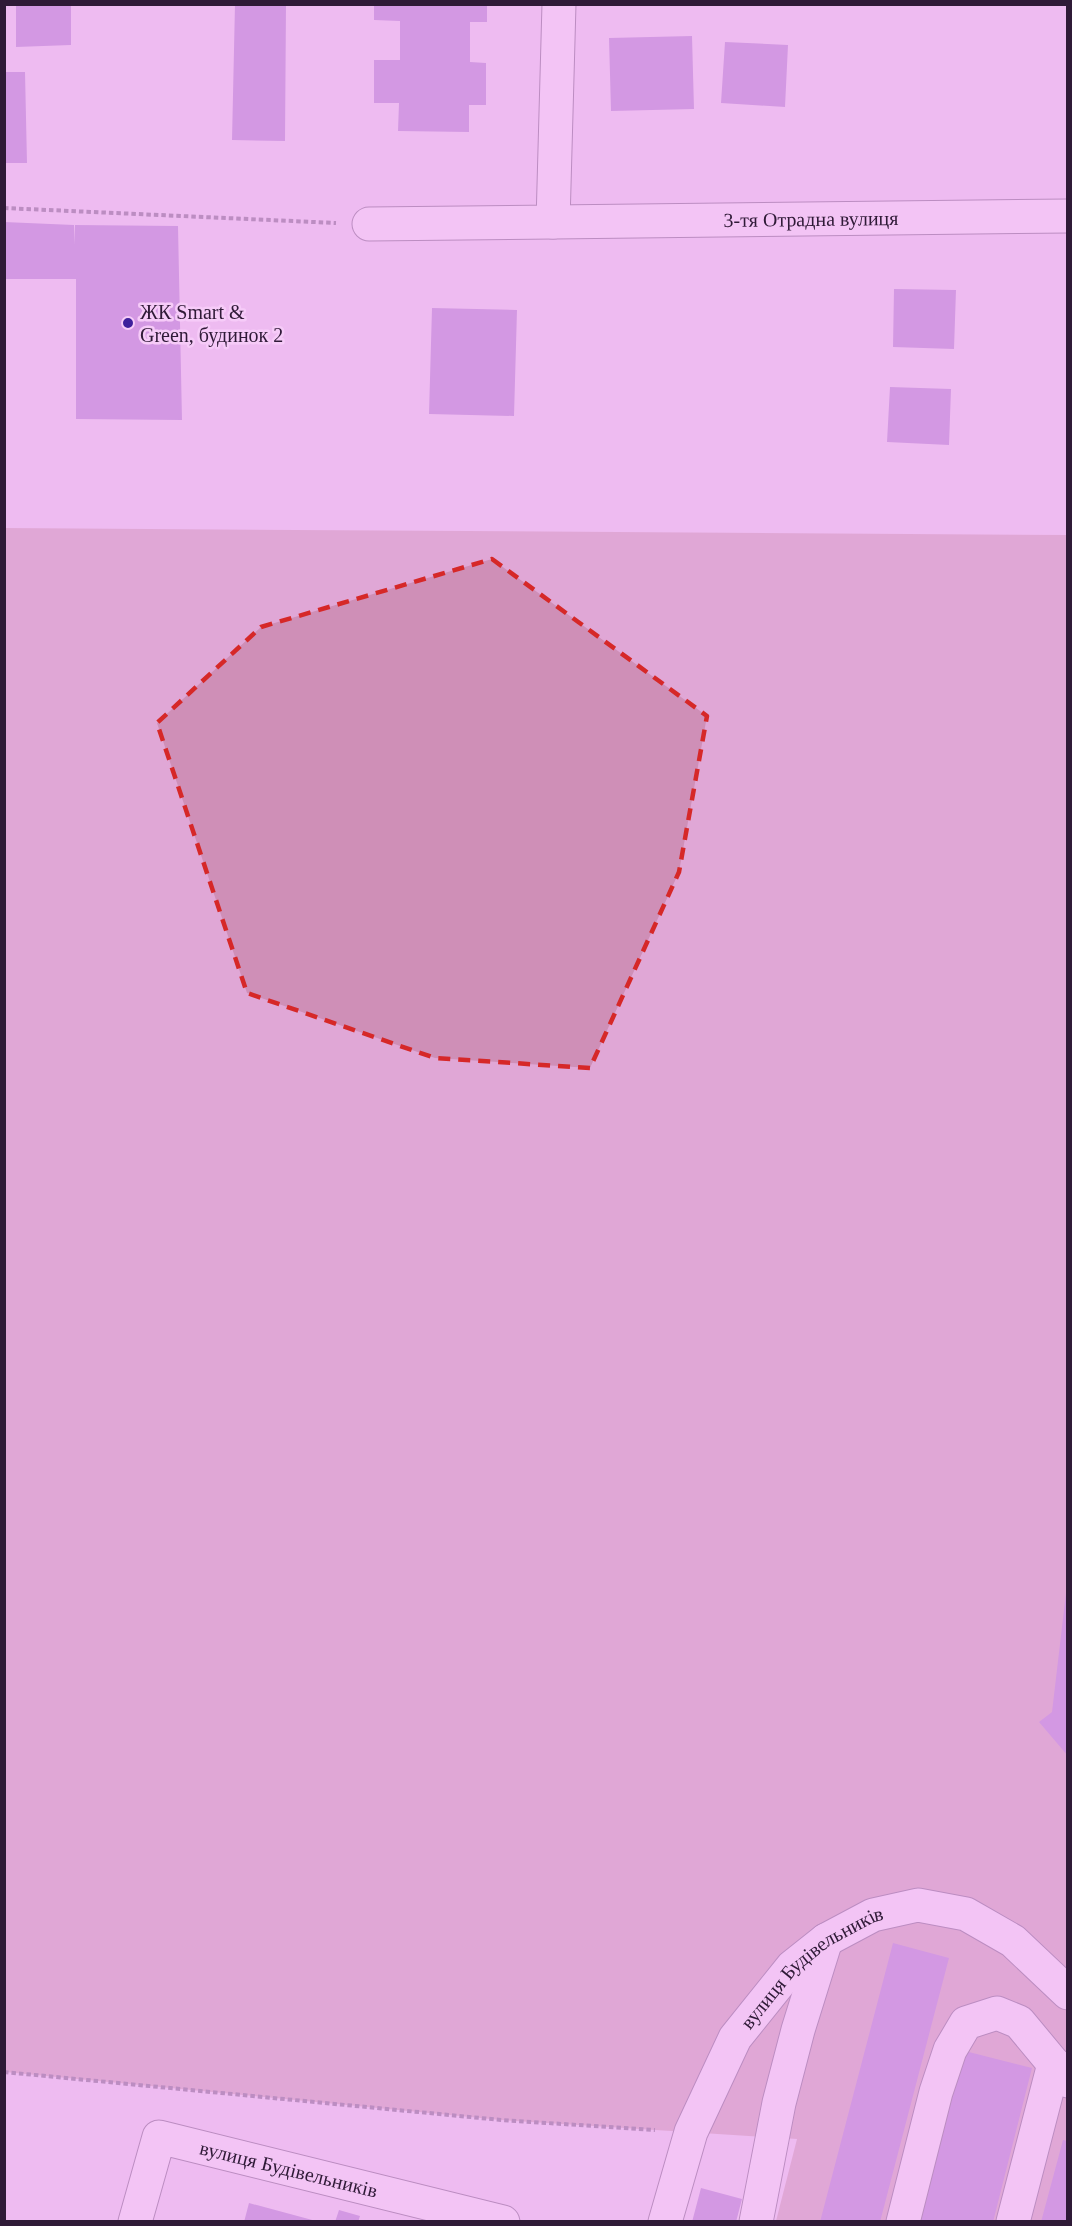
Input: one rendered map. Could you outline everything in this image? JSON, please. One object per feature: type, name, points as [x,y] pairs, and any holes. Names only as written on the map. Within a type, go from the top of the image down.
[{"type":"street","points":[[553,222],[559,4]]},
{"type":"street","name":"3-тя Отрадна вулиця","points":[[369,224],[1068,216]]},
{"type":"street","name":"вулиця Будівельників","points":[[665,2222],[691,2132],[735,2038],[792,1966],[826,1940],[873,1915],[918,1905],[966,1914],[1013,1941],[1068,1993]]},
{"type":"street","points":[[756,2222],[778,2103],[826,1940]]},
{"type":"street","points":[[761,2004],[784,2010],[798,2030]]},
{"type":"street","points":[[903,2222],[936,2092],[950,2050],[966,2023],[997,2013],[1019,2022],[1061,2072],[1013,2222]]},
{"type":"street","name":"вулиця Будівельників","points":[[135,2222],[159,2137],[494,2220]]},
{"type":"path","points":[[4,208],[369,224]]},
{"type":"path","points":[[4,2072],[501,2120],[691,2132]]},
{"type":"highlighted area","points":[[492,559],[707,716],[679,872],[590,1068],[435,1058],[247,993],[157,723],[261,627]]},
{"type":"shaded area","points":[[5,528],[1067,535],[1067,2221],[776,2221],[797,2139],[501,2120],[5,2072]]},
{"type":"building","points":[[16,4],[71,4],[71,45],[16,47]]},
{"type":"building","points":[[235,4],[286,4],[285,141],[232,140]]},
{"type":"building","points":[[374,4],[487,4],[487,22],[470,22],[470,62],[486,63],[486,105],[469,105],[469,132],[398,131],[399,103],[374,103],[374,60],[400,60],[400,21],[374,20]]},
{"type":"building","points":[[692,36],[694,109],[611,111],[609,38]]},
{"type":"building","points":[[725,42],[788,45],[785,107],[721,103]]},
{"type":"building","points":[[4,72],[25,72],[27,163],[4,163]]},
{"type":"building","name":"ЖК Smart & Green, будинок 2","points":[[4,222],[74,225],[75,245],[75,225],[178,226],[182,420],[76,419],[76,279],[4,279]]},
{"type":"building","points":[[894,289],[956,290],[954,349],[893,347]]},
{"type":"building","points":[[432,308],[517,310],[514,416],[429,414]]},
{"type":"building","points":[[890,387],[951,389],[949,445],[887,442]]},
{"type":"building","points":[[1066,1593],[1068,1593],[1068,1756],[1039,1722],[1052,1712]]},
{"type":"building","points":[[893,1943],[949,1958],[880,2222],[820,2222]]},
{"type":"building","points":[[961,2050],[1032,2068],[993,2222],[918,2222]]},
{"type":"building","points":[[1063,2140],[1068,2141],[1068,2222],[1041,2222]]},
{"type":"building","points":[[701,2188],[742,2199],[736,2222],[692,2222]]},
{"type":"building","points":[[249,2203],[316,2221],[316,2222],[244,2222]]},
{"type":"building","points":[[339,2210],[360,2216],[358,2222],[335,2222]]},
{"type":"place","name":"ЖК Smart & Green, будинок 2","points":[[128,323]]}]
